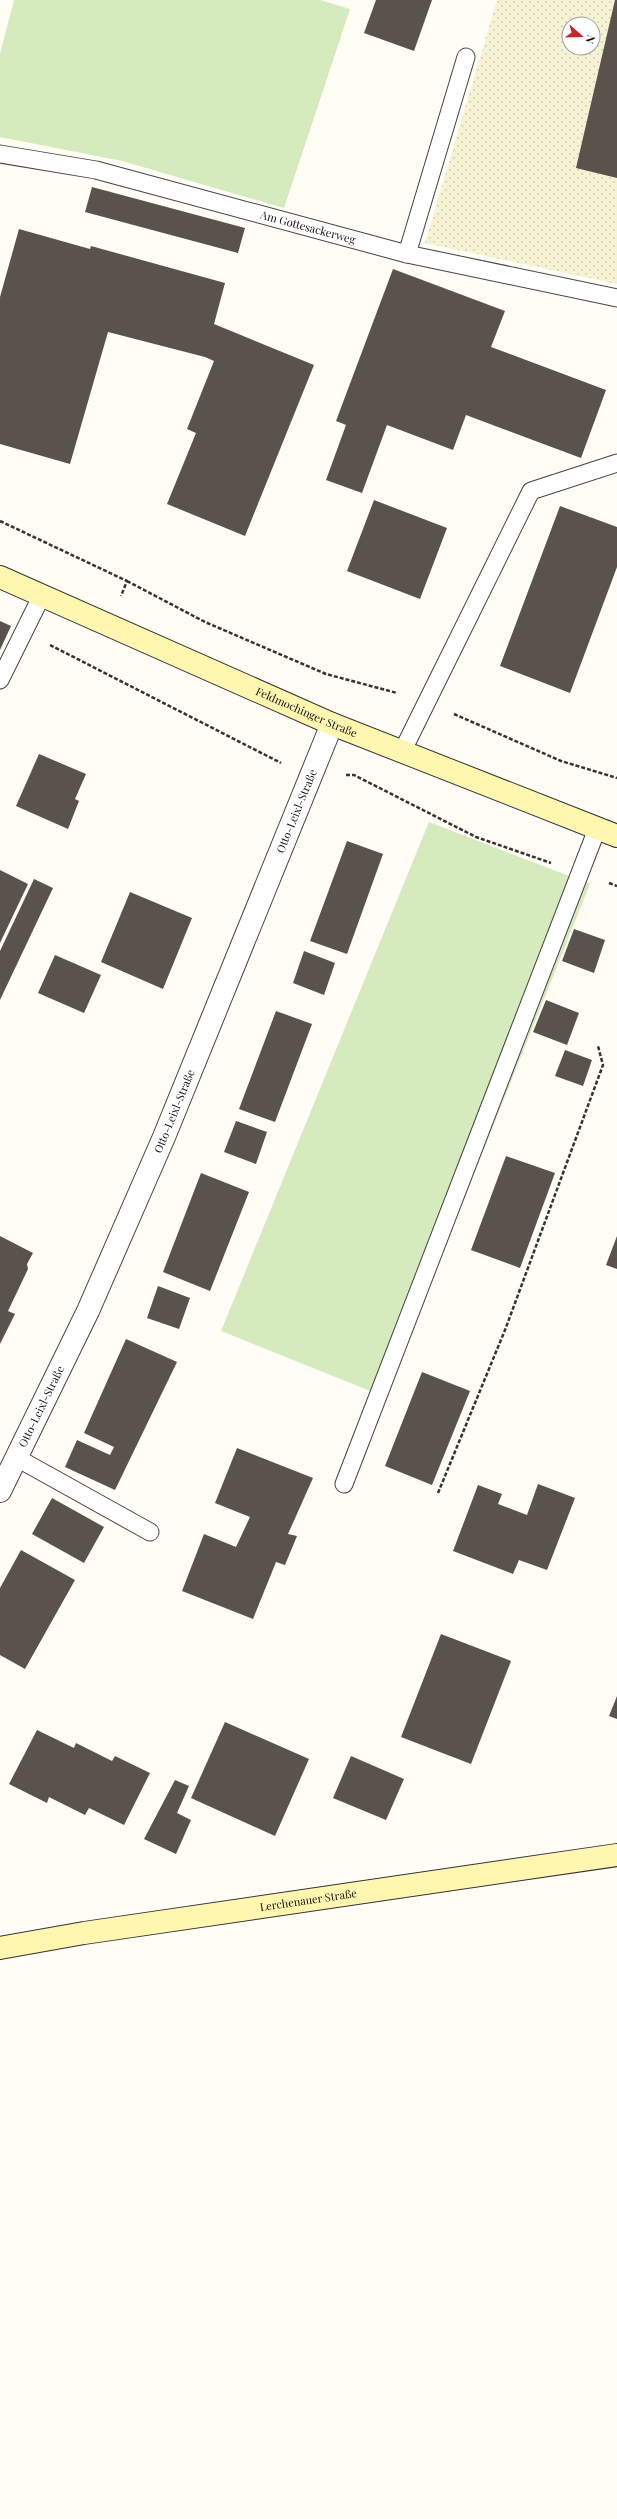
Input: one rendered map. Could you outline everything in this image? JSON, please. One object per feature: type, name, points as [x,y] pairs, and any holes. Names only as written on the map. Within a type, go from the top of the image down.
[{"type":"main road","name":"Feldmochinger Straße","points":[[0,576],[332,724],[607,833]]},
{"type":"main road","name":"Lerchenauer Straße","points":[[0,1948],[84,1933],[617,1855]]},
{"type":"street","name":"Otto-Leixl-Straße","points":[[0,1491],[88,1311],[161,1144],[332,724]]},
{"type":"lane","points":[[406,254],[466,57]]},
{"type":"lane","name":"Am Gottesackerweg","points":[[1,159],[96,170],[406,254],[617,298]]},
{"type":"lane","points":[[402,752],[531,491],[617,463]]},
{"type":"lane","points":[[0,680],[42,595]]},
{"type":"lane","points":[[344,1484],[607,833]]},
{"type":"lane","points":[[17,1458],[150,1532]]},
{"type":"path","points":[[0,521],[127,581],[205,622],[326,674],[426,702],[561,761],[617,778]]},
{"type":"path","points":[[110,624],[127,581]]},
{"type":"path","points":[[438,1493],[505,1330],[603,1065],[598,1046]]},
{"type":"shaded area","points":[[497,0],[617,0],[617,284],[425,243]]},
{"type":"green space","points":[[14,0],[320,0],[350,9],[284,208],[122,161],[0,137],[0,54]]},
{"type":"green space","points":[[429,822],[590,884],[385,1397],[221,1331]]},
{"type":"building","points":[[376,0],[432,0],[414,51],[364,33]]},
{"type":"building","points":[[615,0],[617,0],[617,178],[576,168]]},
{"type":"building","points":[[92,187],[245,228],[238,253],[85,212]]},
{"type":"building","points":[[19,229],[90,249],[91,246],[225,283],[214,324],[314,365],[245,536],[167,504],[196,433],[187,429],[214,361],[205,357],[108,332],[70,464],[0,444],[0,297]]},
{"type":"building","points":[[393,269],[505,311],[491,347],[606,390],[581,458],[466,415],[453,450],[387,425],[362,493],[326,480],[346,425],[336,421]]},
{"type":"building","points":[[374,500],[447,528],[420,599],[347,571]]},
{"type":"building","points":[[560,506],[617,527],[617,567],[570,693],[500,666]]},
{"type":"building","points":[[0,621],[11,626],[0,650]]},
{"type":"building","points":[[39,754],[86,774],[75,799],[79,801],[68,829],[16,806]]},
{"type":"building","points":[[347,841],[383,854],[347,954],[310,941]]},
{"type":"building","points":[[0,870],[28,884],[0,943]]},
{"type":"building","points":[[34,879],[53,888],[0,1000],[0,951]]},
{"type":"building","points":[[130,892],[192,918],[163,989],[101,962]]},
{"type":"building","points":[[574,929],[605,940],[594,973],[562,961]]},
{"type":"building","points":[[304,951],[335,963],[324,995],[293,983]]},
{"type":"building","points":[[55,955],[101,975],[84,1013],[38,993]]},
{"type":"building","points":[[546,1000],[579,1013],[567,1045],[533,1032]]},
{"type":"building","points":[[276,1011],[312,1024],[275,1122],[239,1109]]},
{"type":"building","points":[[565,1050],[592,1060],[583,1086],[555,1076]]},
{"type":"building","points":[[236,1121],[267,1132],[256,1164],[224,1152]]},
{"type":"building","points":[[506,1156],[555,1173],[520,1268],[471,1250]]},
{"type":"building","points":[[201,1173],[249,1192],[210,1291],[163,1272]]},
{"type":"building","points":[[0,1236],[33,1253],[27,1264],[28,1269],[8,1311],[15,1314],[0,1344]]},
{"type":"building","points":[[617,1236],[617,1269],[606,1265]]},
{"type":"building","points":[[158,1286],[190,1298],[179,1329],[147,1318]]},
{"type":"building","points":[[126,1339],[177,1362],[115,1490],[65,1467],[77,1440],[110,1455],[114,1447],[84,1433]]},
{"type":"building","points":[[422,1372],[470,1391],[432,1485],[385,1466]]},
{"type":"building","points":[[237,1448],[313,1478],[288,1534],[297,1536],[285,1565],[276,1562],[253,1619],[182,1591],[204,1534],[236,1547],[250,1517],[215,1503]]},
{"type":"building","points":[[538,1484],[575,1498],[547,1570],[519,1560],[513,1574],[453,1551],[478,1485],[502,1494],[498,1504],[527,1515]]},
{"type":"building","points":[[52,1498],[104,1527],[84,1563],[32,1534]]},
{"type":"building","points":[[21,1550],[75,1580],[25,1669],[0,1655],[0,1588]]},
{"type":"building","points":[[441,1634],[511,1661],[471,1764],[401,1737]]},
{"type":"building","points":[[617,1696],[617,1719],[609,1716]]},
{"type":"building","points":[[225,1722],[309,1759],[275,1836],[191,1798]]},
{"type":"building","points":[[37,1730],[74,1748],[76,1743],[112,1761],[115,1756],[150,1773],[124,1825],[89,1808],[85,1815],[49,1797],[47,1803],[9,1784]]},
{"type":"building","points":[[351,1756],[404,1779],[386,1820],[333,1798]]},
{"type":"building","points":[[175,1780],[189,1786],[177,1813],[191,1820],[176,1854],[144,1839]]}]
